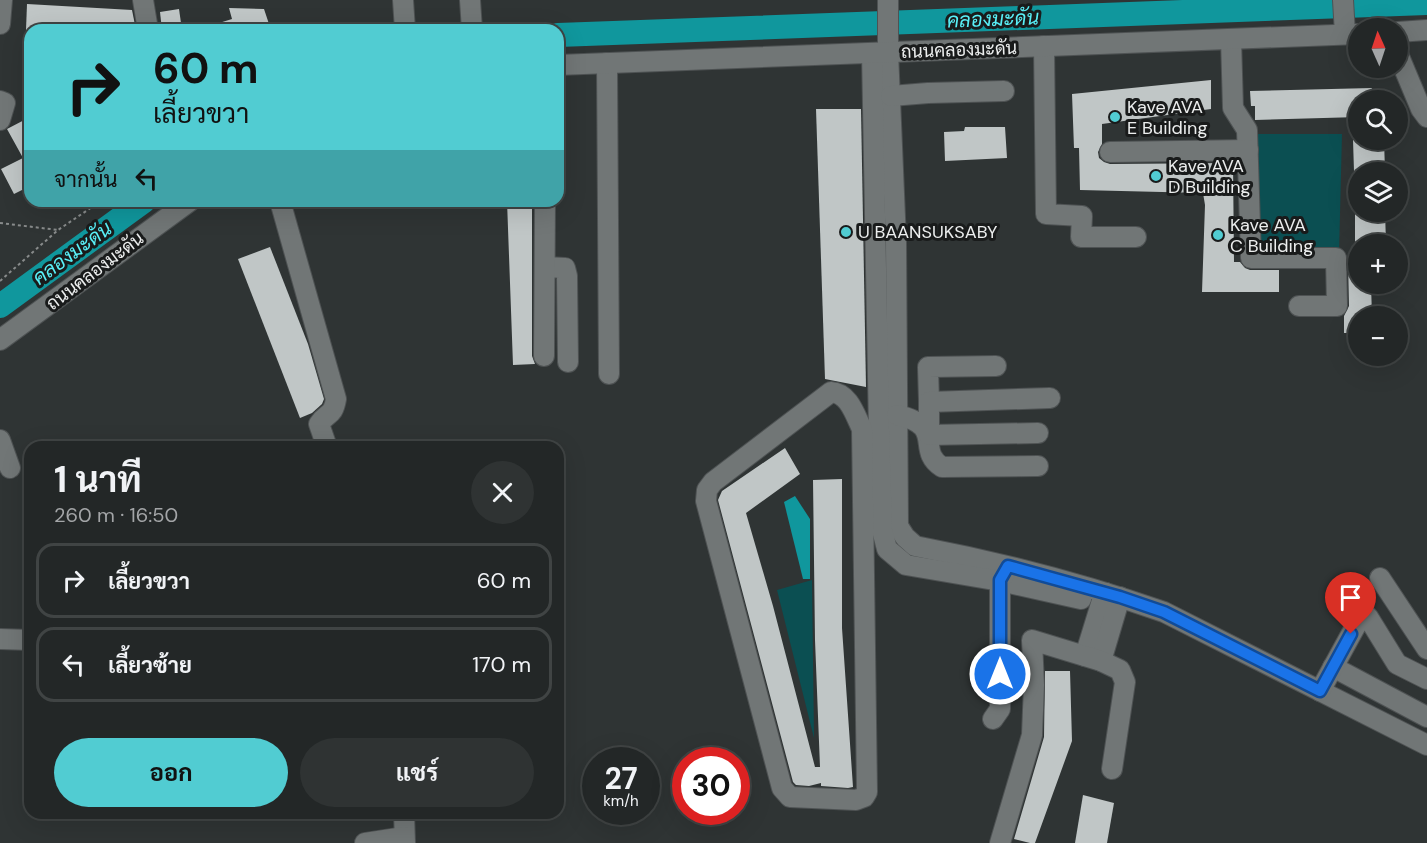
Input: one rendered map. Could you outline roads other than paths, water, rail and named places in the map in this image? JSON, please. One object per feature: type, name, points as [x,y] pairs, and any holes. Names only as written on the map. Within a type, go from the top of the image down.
[{"type":"street","points":[[0,24],[2,0]]},
{"type":"street","points":[[143,0],[147,24]]},
{"type":"street","points":[[404,0],[405,24]]},
{"type":"street","points":[[888,0],[883,50],[884,426],[890,528],[887,549],[906,565],[1004,573]]},
{"type":"street","points":[[1343,0],[1348,22]]},
{"type":"street","points":[[1408,31],[1427,30]]},
{"type":"street","name":"ถนนคลองมะดัน","points":[[564,65],[883,50],[1230,39],[1348,31]]},
{"type":"street","points":[[1230,39],[1233,108],[1246,125],[1251,258],[1336,258],[1337,306],[1299,306]]},
{"type":"street","points":[[1044,46],[1046,214],[1082,216],[1081,237],[1136,237]]},
{"type":"street","points":[[883,50],[891,96],[896,241],[884,426],[867,792],[864,797],[856,800],[790,798],[782,788],[706,501],[707,490],[831,392],[844,396],[884,426],[919,422],[929,435]]},
{"type":"street","points":[[607,63],[609,374]]},
{"type":"street","points":[[1408,78],[1421,109],[1427,117]]},
{"type":"street","points":[[891,96],[1004,91]]},
{"type":"street","points":[[0,101],[5,103],[0,120]]},
{"type":"street","points":[[1110,152],[1248,150]]},
{"type":"street","name":"ถนนคลองมะดัน","points":[[0,340],[182,207]]},
{"type":"street","points":[[282,207],[336,399],[335,408],[319,424],[325,441]]},
{"type":"street","points":[[544,356],[545,207]]},
{"type":"street","points":[[544,267],[565,268],[567,276],[567,362]]},
{"type":"street","points":[[996,366],[928,367],[929,435],[934,462],[942,467],[1038,466]]},
{"type":"street","points":[[929,402],[1050,398]]},
{"type":"street","points":[[929,435],[1038,432]]},
{"type":"street","points":[[0,440],[10,468]]},
{"type":"street","points":[[890,528],[915,546],[1004,573],[1164,612],[1427,745]]},
{"type":"street","points":[[906,565],[915,546]]},
{"type":"street","points":[[993,719],[1000,709],[1004,573]]},
{"type":"street","points":[[1380,578],[1427,649]]},
{"type":"street","points":[[1093,658],[1111,600]]},
{"type":"street","points":[[1320,691],[1360,618],[1364,616],[1368,617],[1397,664],[1427,679]]},
{"type":"street","points":[[0,639],[24,640]]},
{"type":"street","points":[[1000,843],[1032,735],[1034,685],[1032,640],[1093,658],[1120,670],[1125,682],[1112,769]]},
{"type":"street","points":[[1333,667],[1427,717]]},
{"type":"street","points":[[365,843],[404,840],[404,819]]},
{"type":"waterway","name":"คลองมะดัน","points":[[564,35],[1427,3]]},
{"type":"waterway","name":"คลองมะดัน","points":[[0,306],[136,207]]},
{"type":"place","name":"Kave AVA E Building","points":[[1115,117]]},
{"type":"place","name":"Kave AVA D Building","points":[[1156,176]]},
{"type":"place","name":"U BAANSUKSABY","points":[[846,232]]},
{"type":"place","name":"Kave AVA C Building","points":[[1218,235]]}]
